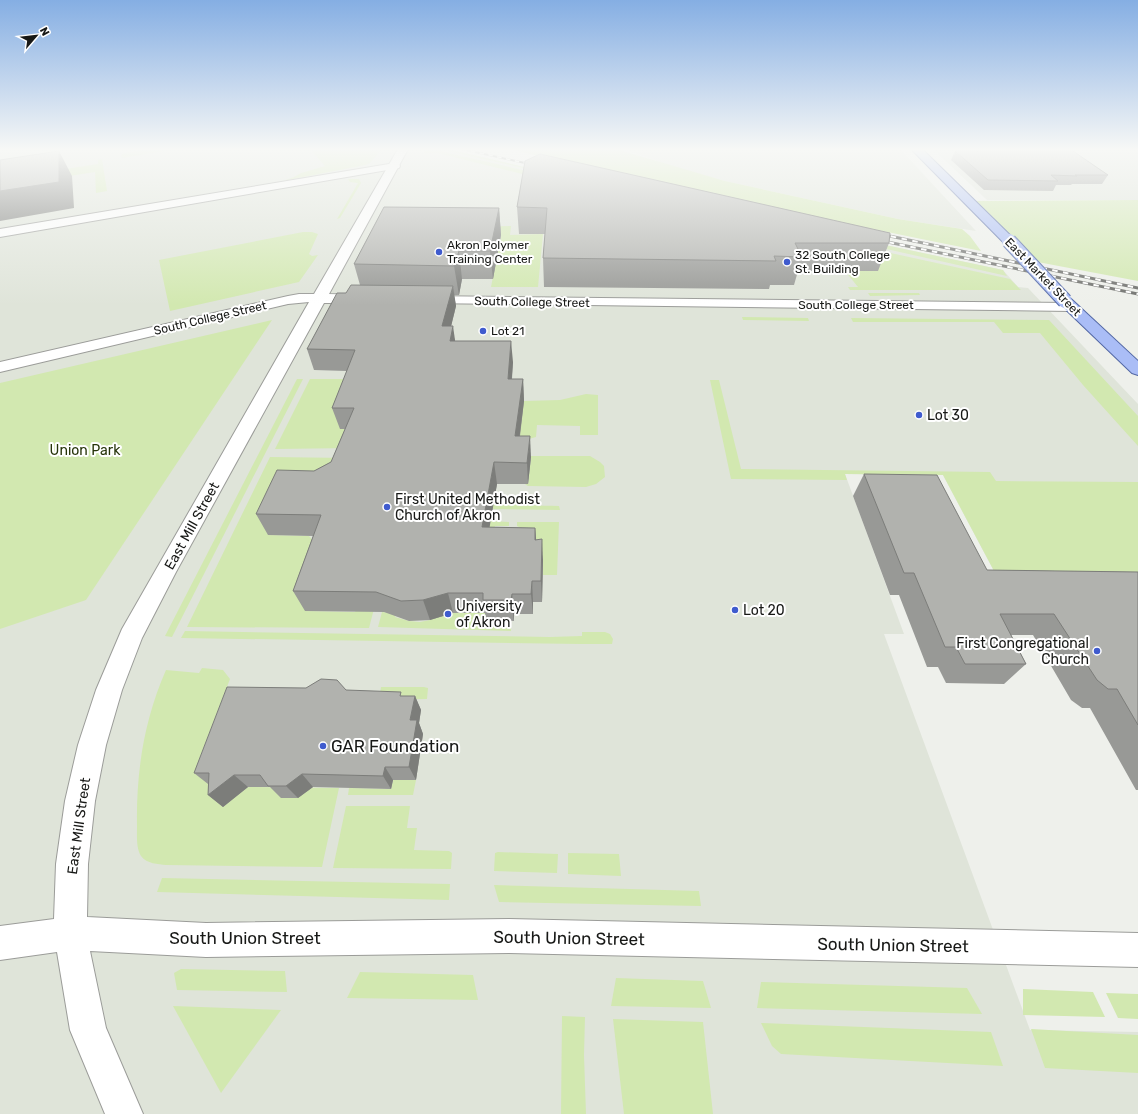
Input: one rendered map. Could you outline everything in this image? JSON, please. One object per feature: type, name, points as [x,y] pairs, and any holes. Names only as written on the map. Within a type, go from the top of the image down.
[{"type":"main road","name":"East Market Street","points":[[969,201],[1009,241],[1068,304],[1138,370]]},
{"type":"street","points":[[0,233],[188,201]]},
{"type":"street","name":"East Mill Street","points":[[124,1114],[88,1030],[70,933],[72,864],[80,801],[92,745],[109,690],[132,636],[167,569],[374,201]]},
{"type":"street","name":"South College Street","points":[[0,367],[288,300],[320,298],[380,299]]},
{"type":"street","name":"South College Street","points":[[412,300],[620,303],[1068,304]]},
{"type":"street","name":"South Union Street","points":[[0,943],[70,933],[206,940],[509,936],[1138,950]]},
{"type":"shaded area","name":"University of Akron","points":[[0,201],[678,201],[1003,270],[1018,287],[1028,288],[1138,404],[1138,573],[994,571],[943,475],[845,474],[904,634],[884,634],[1030,1030],[1138,1032],[1138,1114],[0,1114]]},
{"type":"shaded area","points":[[816,201],[948,201],[976,231],[898,219]]},
{"type":"green space","points":[[348,201],[350,201],[340,218],[337,219]]},
{"type":"green space","points":[[632,201],[656,201],[1010,279],[1021,290],[850,290],[848,287],[858,287],[845,271],[721,223]]},
{"type":"green space","points":[[672,201],[678,201],[1003,270],[1007,276]]},
{"type":"green space","points":[[738,201],[816,201],[898,219],[962,229],[970,236],[981,251]]},
{"type":"green space","points":[[967,201],[1138,201],[1138,281],[1027,260]]},
{"type":"green space","points":[[511,226],[510,235],[543,234],[538,287],[491,287],[501,235],[472,227]]},
{"type":"green space","points":[[303,232],[318,234],[309,254],[312,256],[318,255],[299,282],[170,311],[159,260]]},
{"type":"green space","points":[[868,293],[919,293],[920,295],[870,296]]},
{"type":"green space","points":[[742,317],[808,318],[809,321],[743,320]]},
{"type":"green space","points":[[851,318],[1049,320],[1138,416],[1138,446],[1083,385],[1040,333],[1003,333],[994,322],[853,322]]},
{"type":"green space","name":"Union Park","points":[[272,320],[86,600],[0,629],[0,383]]},
{"type":"green space","points":[[297,379],[303,379],[172,637],[165,636]]},
{"type":"green space","points":[[310,379],[410,379],[363,429],[353,448],[275,449]]},
{"type":"green space","points":[[710,380],[719,380],[741,469],[990,472],[996,481],[1138,482],[1138,573],[994,571],[943,475],[845,474],[847,480],[731,479]]},
{"type":"green space","points":[[586,394],[598,395],[598,435],[580,435],[580,426],[537,425],[536,437],[521,441],[498,440],[524,401],[560,400]]},
{"type":"green space","points":[[529,456],[590,456],[604,466],[605,477],[596,484],[586,487],[528,486],[525,484],[528,484],[531,457]]},
{"type":"green space","points":[[270,457],[350,458],[268,535],[309,536],[330,559],[305,611],[355,612],[358,604],[375,605],[369,628],[187,627]]},
{"type":"green space","points":[[491,488],[507,499],[515,502],[531,505],[559,506],[560,510],[492,509]]},
{"type":"green space","points":[[490,521],[509,522],[509,526],[495,526],[492,544],[517,546],[519,527],[517,526],[517,522],[559,522],[557,575],[543,575],[543,561],[536,561],[537,549],[468,548],[471,526],[489,526]]},
{"type":"green space","points":[[382,612],[396,613],[395,617],[420,622],[430,620],[440,613],[487,613],[486,620],[511,621],[511,631],[378,627]]},
{"type":"green space","points":[[185,631],[550,637],[582,636],[582,632],[605,632],[610,634],[613,639],[612,644],[581,644],[181,638]]},
{"type":"green space","points":[[202,668],[223,670],[230,679],[200,757],[236,796],[248,787],[339,788],[322,867],[166,865],[146,861],[141,856],[138,849],[137,837],[137,806],[140,766],[147,727],[158,689],[166,670],[199,673]]},
{"type":"green space","points":[[381,687],[428,688],[427,699],[379,700]]},
{"type":"green space","points":[[393,780],[416,780],[413,795],[348,795],[349,788],[391,789]]},
{"type":"green space","points":[[346,806],[410,806],[407,828],[417,828],[414,850],[449,851],[452,853],[451,869],[333,868]]},
{"type":"green space","points":[[495,853],[558,854],[557,873],[494,871]]},
{"type":"green space","points":[[568,853],[619,854],[621,876],[568,874]]},
{"type":"green space","points":[[162,878],[450,884],[449,900],[157,892]]},
{"type":"green space","points":[[494,885],[699,891],[701,906],[499,902]]},
{"type":"green space","points":[[181,969],[285,971],[287,992],[177,990],[174,973]]},
{"type":"green space","points":[[360,972],[473,975],[478,1000],[347,998]]},
{"type":"green space","points":[[616,978],[703,981],[711,1008],[611,1006]]},
{"type":"green space","points":[[761,982],[967,988],[982,1014],[757,1008]]},
{"type":"green space","points":[[1023,989],[1093,992],[1105,1017],[1023,1015]]},
{"type":"green space","points":[[1106,993],[1138,994],[1138,1019],[1118,1018]]},
{"type":"green space","points":[[173,1006],[281,1010],[221,1093]]},
{"type":"green space","points":[[562,1016],[585,1017],[584,1055],[586,1114],[561,1114]]},
{"type":"green space","points":[[613,1019],[703,1022],[713,1114],[624,1114]]},
{"type":"green space","points":[[761,1023],[991,1032],[1003,1066],[781,1054],[772,1046]]},
{"type":"green space","points":[[1031,1029],[1138,1035],[1138,1073],[1045,1068]]},
{"type":"building","points":[[518,201],[748,201],[890,233],[889,243],[795,243],[802,257],[774,256],[776,261],[543,258],[547,208],[517,207]]},
{"type":"building","points":[[384,207],[499,208],[490,251],[459,251],[454,266],[354,264]]},
{"type":"building","name":"First United Methodist Church of Akron","points":[[351,285],[453,286],[442,326],[453,326],[450,341],[511,341],[508,379],[523,379],[515,436],[530,436],[527,463],[494,462],[482,527],[535,528],[535,540],[542,539],[541,581],[532,581],[531,594],[512,594],[511,600],[483,600],[483,593],[448,593],[423,600],[401,601],[376,592],[293,591],[321,515],[256,514],[277,470],[314,471],[331,462],[354,408],[332,408],[355,350],[307,349],[337,293],[346,293]]},
{"type":"building","name":"First Congregational Church","points":[[864,474],[937,475],[987,570],[1138,572],[1138,725],[1117,689],[1108,689],[1097,680],[1054,614],[1000,614],[1026,664],[965,664],[956,647],[945,647],[914,573],[904,573]]},
{"type":"building","name":"GAR Foundation","points":[[321,679],[337,680],[346,690],[401,692],[400,696],[415,696],[410,720],[417,720],[409,767],[385,767],[383,776],[302,774],[286,786],[268,786],[260,775],[234,775],[208,795],[209,773],[194,773],[227,687],[306,688]]},
{"type":"railway","points":[[880,234],[1138,288]]},
{"type":"railway","points":[[878,240],[1138,294]]},
{"type":"place","name":"Akron Polymer Training Center","points":[[439,252]]},
{"type":"place","name":"32 South College St. Building","points":[[787,262]]},
{"type":"place","name":"Lot 21","points":[[483,331]]},
{"type":"place","name":"Lot 30","points":[[919,415]]},
{"type":"place","name":"First United Methodist Church of Akron","points":[[387,507]]},
{"type":"place","name":"Lot 20","points":[[735,610]]},
{"type":"place","name":"University of Akron","points":[[448,614]]},
{"type":"place","name":"First Congregational Church","points":[[1097,651]]},
{"type":"place","name":"GAR Foundation","points":[[323,746]]}]
